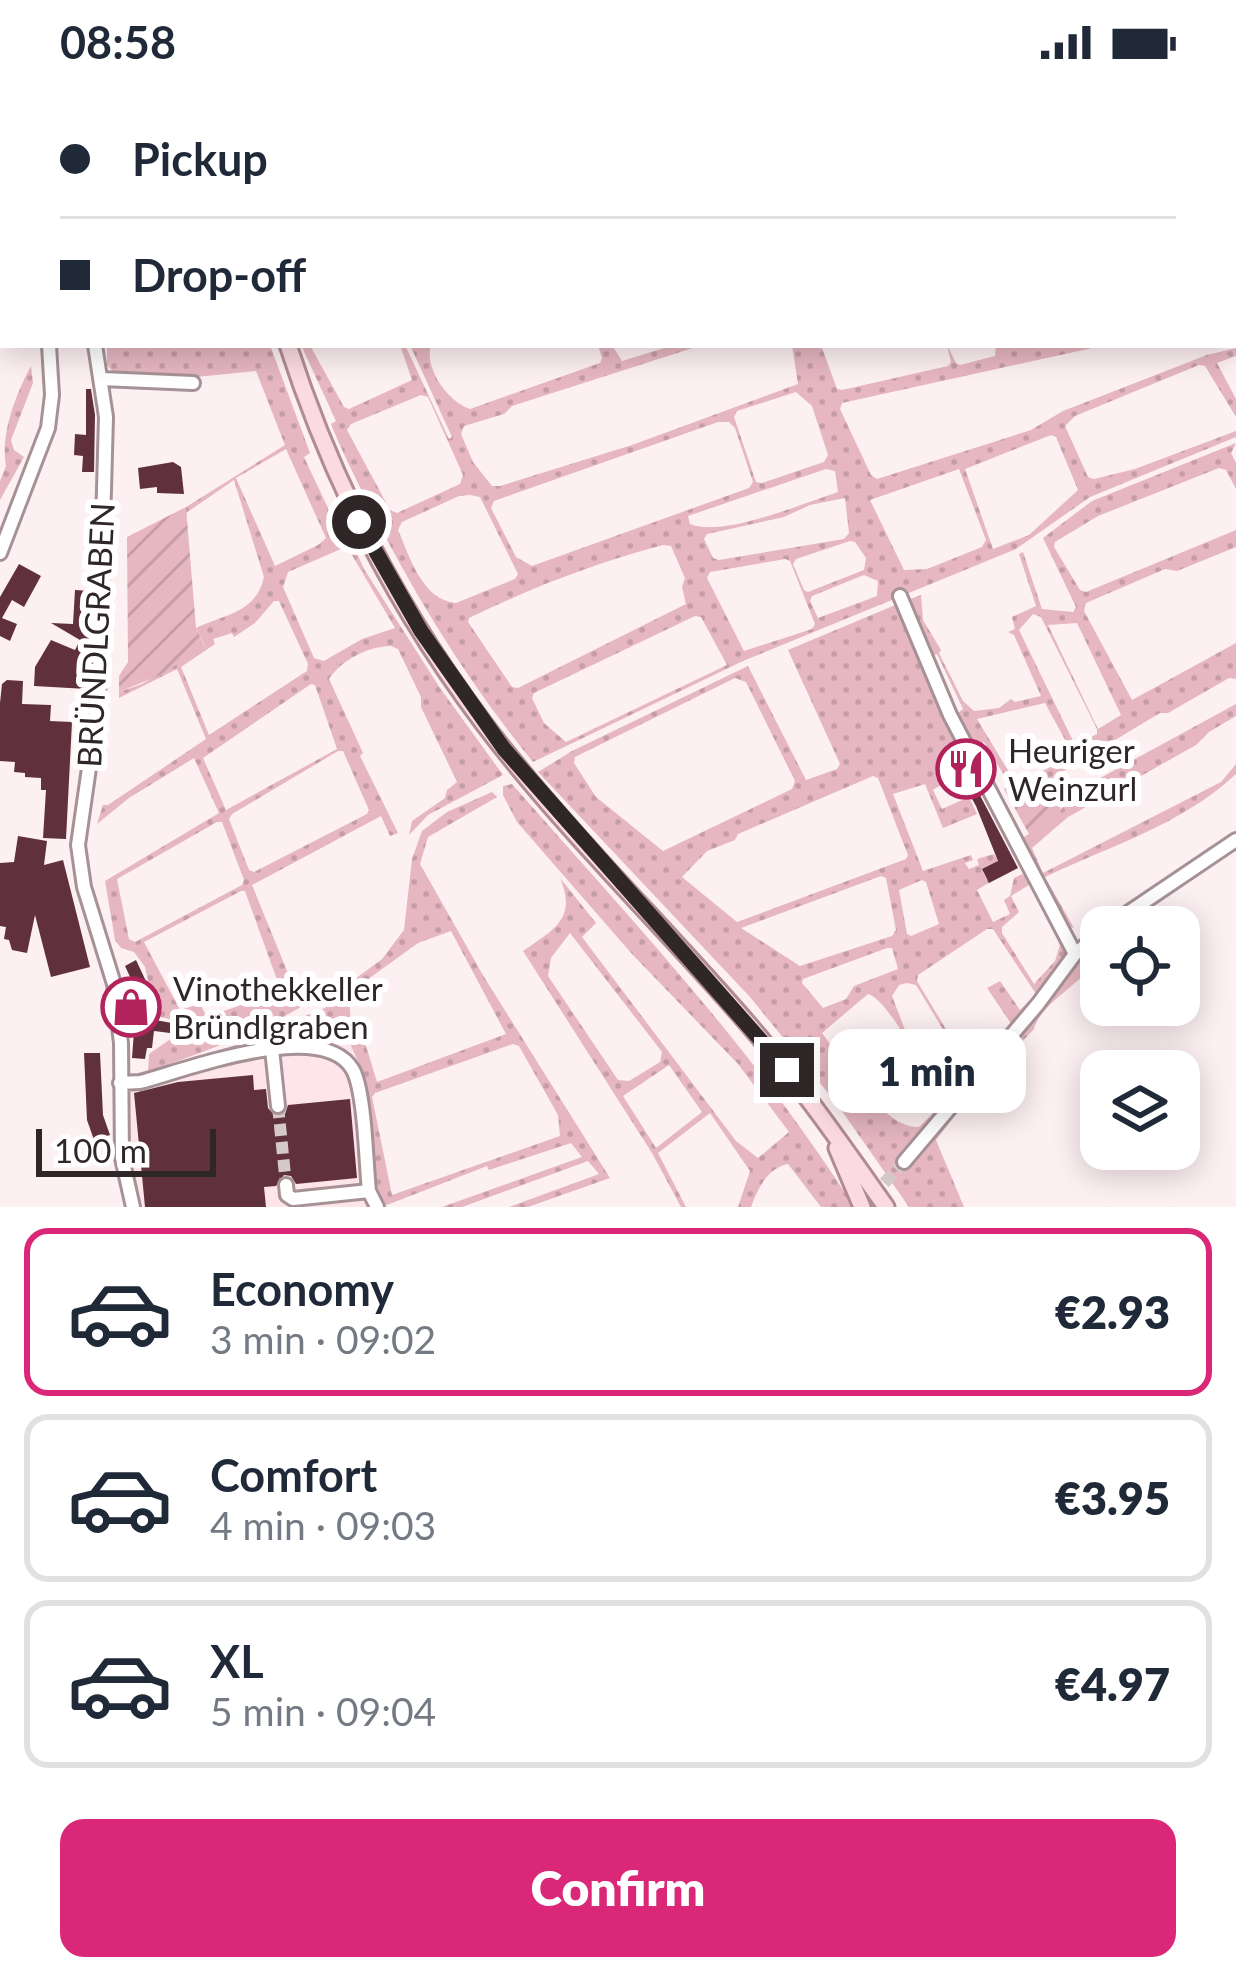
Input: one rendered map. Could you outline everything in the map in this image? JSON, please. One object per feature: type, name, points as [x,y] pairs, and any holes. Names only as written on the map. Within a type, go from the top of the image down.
[{"type":"main road","points":[[288,348],[326,448],[372,546],[421,631],[536,790],[745,1021],[886,1207]]},
{"type":"main road","points":[[830,1128],[862,1207]]},
{"type":"street","points":[[0,553],[48,428],[49,348]]},
{"type":"street","name":"BRÜNDLGRABEN","points":[[95,348],[106,417],[98,705],[78,845],[84,887],[114,984],[122,1158],[133,1207]]},
{"type":"street","points":[[102,380],[194,383]]},
{"type":"street","points":[[900,596],[950,715],[1075,954]]},
{"type":"street","points":[[1138,906],[1236,840]]},
{"type":"street","points":[[904,1162],[1080,950]]},
{"type":"street","points":[[120,1083],[272,1048],[315,1047],[331,1052],[352,1069],[357,1082],[369,1191],[376,1207]]},
{"type":"street","points":[[272,1048],[278,1106]]},
{"type":"street","points":[[286,1185],[287,1195],[293,1198],[369,1191]]},
{"type":"shaded area","points":[[107,348],[271,348],[310,453],[304,457],[335,523],[351,540],[364,569],[440,688],[503,775],[428,815],[409,835],[412,821],[445,798],[457,782],[398,649],[374,648],[341,666],[329,679],[398,833],[390,836],[381,816],[252,885],[294,988],[321,985],[348,973],[278,1019],[148,1072],[149,1054],[172,1038],[174,1020],[156,1016],[145,967],[134,952],[115,940],[105,881],[219,813],[194,758],[97,824],[103,805],[206,739],[177,669],[119,698],[119,692],[142,684],[205,646],[196,628],[238,611],[254,598],[264,577],[234,480],[186,513],[186,507],[285,445],[256,371],[196,377],[114,373],[107,365]],"holes":[[[286,449],[326,538],[275,566],[236,478]],[[341,549],[349,550],[395,628],[362,639],[324,661],[314,658],[283,587],[288,572]],[[279,601],[307,671],[209,735],[181,667],[215,644],[213,639],[232,633],[234,637]],[[311,684],[337,749],[226,810],[203,758]],[[338,751],[343,751],[369,810],[254,872],[249,870],[229,819]],[[222,822],[244,880],[135,942],[129,939],[117,879]],[[245,891],[281,991],[207,1017],[200,1004],[180,1010],[144,942]]]},
{"type":"shaded area","points":[[302,348],[312,348],[349,409],[412,380],[401,348],[406,348],[449,439],[411,348],[431,348],[439,383],[470,409],[600,363],[599,348],[614,348],[622,361],[664,348],[693,348],[464,426],[461,434],[473,462],[492,486],[500,486],[632,445],[798,384],[792,348],[822,348],[837,389],[842,390],[948,366],[948,348],[960,365],[995,356],[996,348],[1092,348],[842,403],[840,409],[877,479],[1031,430],[1063,411],[1236,348],[1236,356],[1217,363],[1236,399],[1236,417],[1205,366],[1199,365],[1075,416],[1065,426],[1088,477],[1094,479],[1135,469],[1236,431],[1236,437],[1090,497],[1016,549],[743,661],[533,762],[450,648],[380,526],[331,424],[336,421]],"holes":[[[796,392],[812,406],[828,455],[824,462],[756,482],[734,417],[737,411]],[[421,395],[428,397],[463,475],[460,484],[397,513],[390,510],[347,430],[351,424]],[[718,422],[729,422],[735,428],[753,482],[749,488],[532,566],[516,557],[491,508],[494,501]],[[1056,437],[1078,490],[1029,535],[993,549],[965,469]],[[826,469],[835,471],[838,492],[764,517],[722,526],[690,524],[688,516]],[[959,469],[986,540],[982,547],[927,569],[904,570],[870,500]],[[459,496],[480,497],[518,574],[456,603],[426,586],[398,530],[402,522]],[[845,498],[849,533],[844,539],[719,560],[713,558],[704,539],[707,534],[784,517],[810,505]],[[850,541],[866,558],[864,570],[808,592],[793,564]],[[671,546],[685,578],[686,604],[518,688],[512,687],[468,622],[541,586]],[[790,561],[815,624],[812,629],[744,651],[707,578],[710,572]],[[864,575],[878,581],[877,596],[818,618],[812,596]],[[695,616],[701,617],[727,665],[566,742],[544,723],[534,693]]]},
{"type":"shaded area","points":[[31,366],[33,383],[11,440],[14,450],[24,457],[0,500],[7,428]]},
{"type":"shaded area","points":[[1236,443],[1231,453],[1236,489],[1226,470],[1219,468],[1098,516],[1054,547],[1080,590],[1086,592],[1236,530],[1236,547],[1177,571],[1165,569],[1086,603],[1084,611],[1132,700],[1236,643],[1236,679],[1229,678],[1168,713],[1160,713],[1055,776],[1069,795],[1236,704],[1236,716],[1196,745],[1068,817],[1032,848],[1043,873],[1221,782],[1236,764],[1236,774],[1193,807],[1145,833],[1045,877],[1074,928],[1065,925],[1024,850],[1064,806],[1051,777],[1008,796],[1004,789],[1010,785],[984,742],[973,747],[955,715],[963,709],[937,654],[930,657],[905,601],[921,595],[923,620],[963,701],[974,711],[999,708],[1011,699],[1041,696],[1014,635],[1008,632],[1015,629],[1012,617],[1036,606],[1019,554],[1023,552],[1042,609],[1073,612],[1076,607],[1043,538],[1092,501]],"holes":[[[1033,614],[1041,617],[1097,734],[1075,745],[1019,630]],[[1077,623],[1121,715],[1098,729],[1048,625]],[[1045,703],[1070,749],[1067,756],[1021,785],[977,719]]]},
{"type":"shaded area","points":[[186,507],[196,628],[205,647],[160,675],[119,692],[119,676],[128,662],[127,537]]},
{"type":"shaded area","points":[[900,603],[957,738],[939,755],[945,782],[933,790],[942,809],[969,797],[977,814],[943,828],[925,784],[893,794],[923,871],[971,855],[973,860],[965,863],[969,869],[979,865],[977,859],[994,854],[998,861],[983,872],[987,880],[995,879],[977,890],[993,922],[1010,914],[1004,900],[1010,896],[1014,878],[1022,874],[1032,883],[1011,896],[1019,912],[1002,927],[1002,933],[1034,984],[1055,961],[1062,939],[1067,949],[1042,994],[942,1109],[1080,959],[1080,978],[1049,1006],[936,1140],[964,1207],[909,1207],[837,1104],[750,997],[538,772],[748,666],[806,780],[840,764],[788,650]],"holes":[[[735,678],[746,682],[795,781],[792,789],[663,851],[596,797],[574,763],[575,757]],[[873,776],[878,778],[908,855],[737,922],[682,877],[707,851],[735,840],[738,834]],[[881,876],[886,878],[896,930],[892,936],[800,966],[741,928]],[[926,882],[939,924],[907,934],[899,890]],[[993,929],[1036,994],[1020,1010],[1000,981],[987,988],[1012,1025],[973,1066],[967,1064],[917,981],[918,975]],[[887,948],[892,948],[898,969],[854,986],[846,999],[823,1008],[803,979]],[[899,985],[916,985],[964,1064],[940,1083],[934,1083],[907,1035],[892,996]],[[868,994],[877,1000],[910,1046],[935,1111],[919,1127],[892,1117],[865,1091],[822,1033]]]},
{"type":"shaded area","points":[[1051,776],[1060,803],[1058,819],[1024,850],[1019,840],[1029,834],[1008,796]]},
{"type":"shaded area","points":[[512,784],[691,988],[776,1094],[854,1207],[821,1207],[788,1164],[769,1175],[751,1207],[738,1207],[750,1171],[710,1113],[658,1153],[686,1207],[681,1207],[652,1153],[523,951],[560,921],[566,903],[560,878],[596,923],[582,937],[736,1141],[758,1158],[789,1132],[738,1064],[632,954],[517,822],[503,786]],"holes":[[[570,933],[662,1052],[660,1062],[629,1081],[618,1080],[548,976],[551,958]],[[669,1065],[702,1112],[656,1148],[623,1096]]]},
{"type":"shaded area","points":[[492,792],[497,797],[428,837],[420,864],[484,977],[610,1178],[528,1207],[509,1207],[599,1174],[588,1161],[462,1207],[442,1207],[582,1157],[571,1143],[489,1170],[487,1166],[387,1205],[380,1202],[360,1066],[349,1041],[315,1027],[220,1051],[325,1008],[382,959],[404,930],[412,859],[422,831],[447,812]],"holes":[[[451,931],[506,1034],[377,1082],[366,1046],[352,1032],[349,999],[353,990],[418,943]],[[513,1044],[519,1046],[558,1115],[560,1136],[392,1195],[372,1097],[375,1093]]]},
{"type":"shaded area","points":[[316,1027],[339,1034],[356,1051],[380,1202],[387,1207],[141,1207],[127,1136],[128,1096],[135,1080],[179,1061]]},
{"type":"building","points":[[86,389],[91,389],[95,415],[94,472],[82,472],[83,456],[74,455],[75,434],[86,435]]},
{"type":"building","points":[[173,462],[181,467],[184,494],[157,493],[157,487],[140,489],[138,468]]},
{"type":"building","points":[[19,564],[41,576],[24,607],[12,600],[2,618],[17,624],[10,641],[0,636],[0,597]]},
{"type":"building","points":[[75,590],[91,591],[87,689],[34,686],[35,667],[51,640],[75,650],[80,640],[51,623],[73,624]]},
{"type":"building","points":[[23,681],[22,704],[51,705],[50,721],[72,722],[66,839],[43,838],[46,790],[41,790],[41,778],[25,777],[25,773],[14,772],[15,762],[0,761],[0,703],[2,684]]},
{"type":"building","points":[[960,757],[1018,868],[989,883],[982,869],[998,861],[951,761]]},
{"type":"building","points":[[18,836],[47,841],[44,865],[63,860],[90,967],[51,977],[35,915],[27,953],[12,950],[4,939],[0,863],[14,862]]},
{"type":"building","points":[[136,960],[153,996],[155,1020],[172,1023],[170,1033],[154,1031],[145,1059],[132,1058],[137,992],[125,966]]},
{"type":"building","points":[[84,1053],[100,1053],[103,1115],[110,1135],[94,1140],[87,1120]]},
{"type":"building","points":[[253,1075],[254,1090],[266,1089],[268,1108],[275,1116],[285,1114],[288,1105],[350,1099],[357,1178],[296,1184],[284,1175],[276,1186],[264,1187],[266,1207],[145,1207],[134,1093],[178,1082]]},
{"type":"tunnel","points":[[278,1106],[286,1185]]},
{"type":"tunnel","points":[[872,1196],[904,1162]]},
{"type":"place","name":"Heuriger Weinzurl","points":[[966,769]]},
{"type":"place","name":"Vinothekkeller Bründlgraben","points":[[131,1007]]},
{"type":"route","points":[[359,522],[421,631],[482,721],[536,790],[787,1070]]}]
